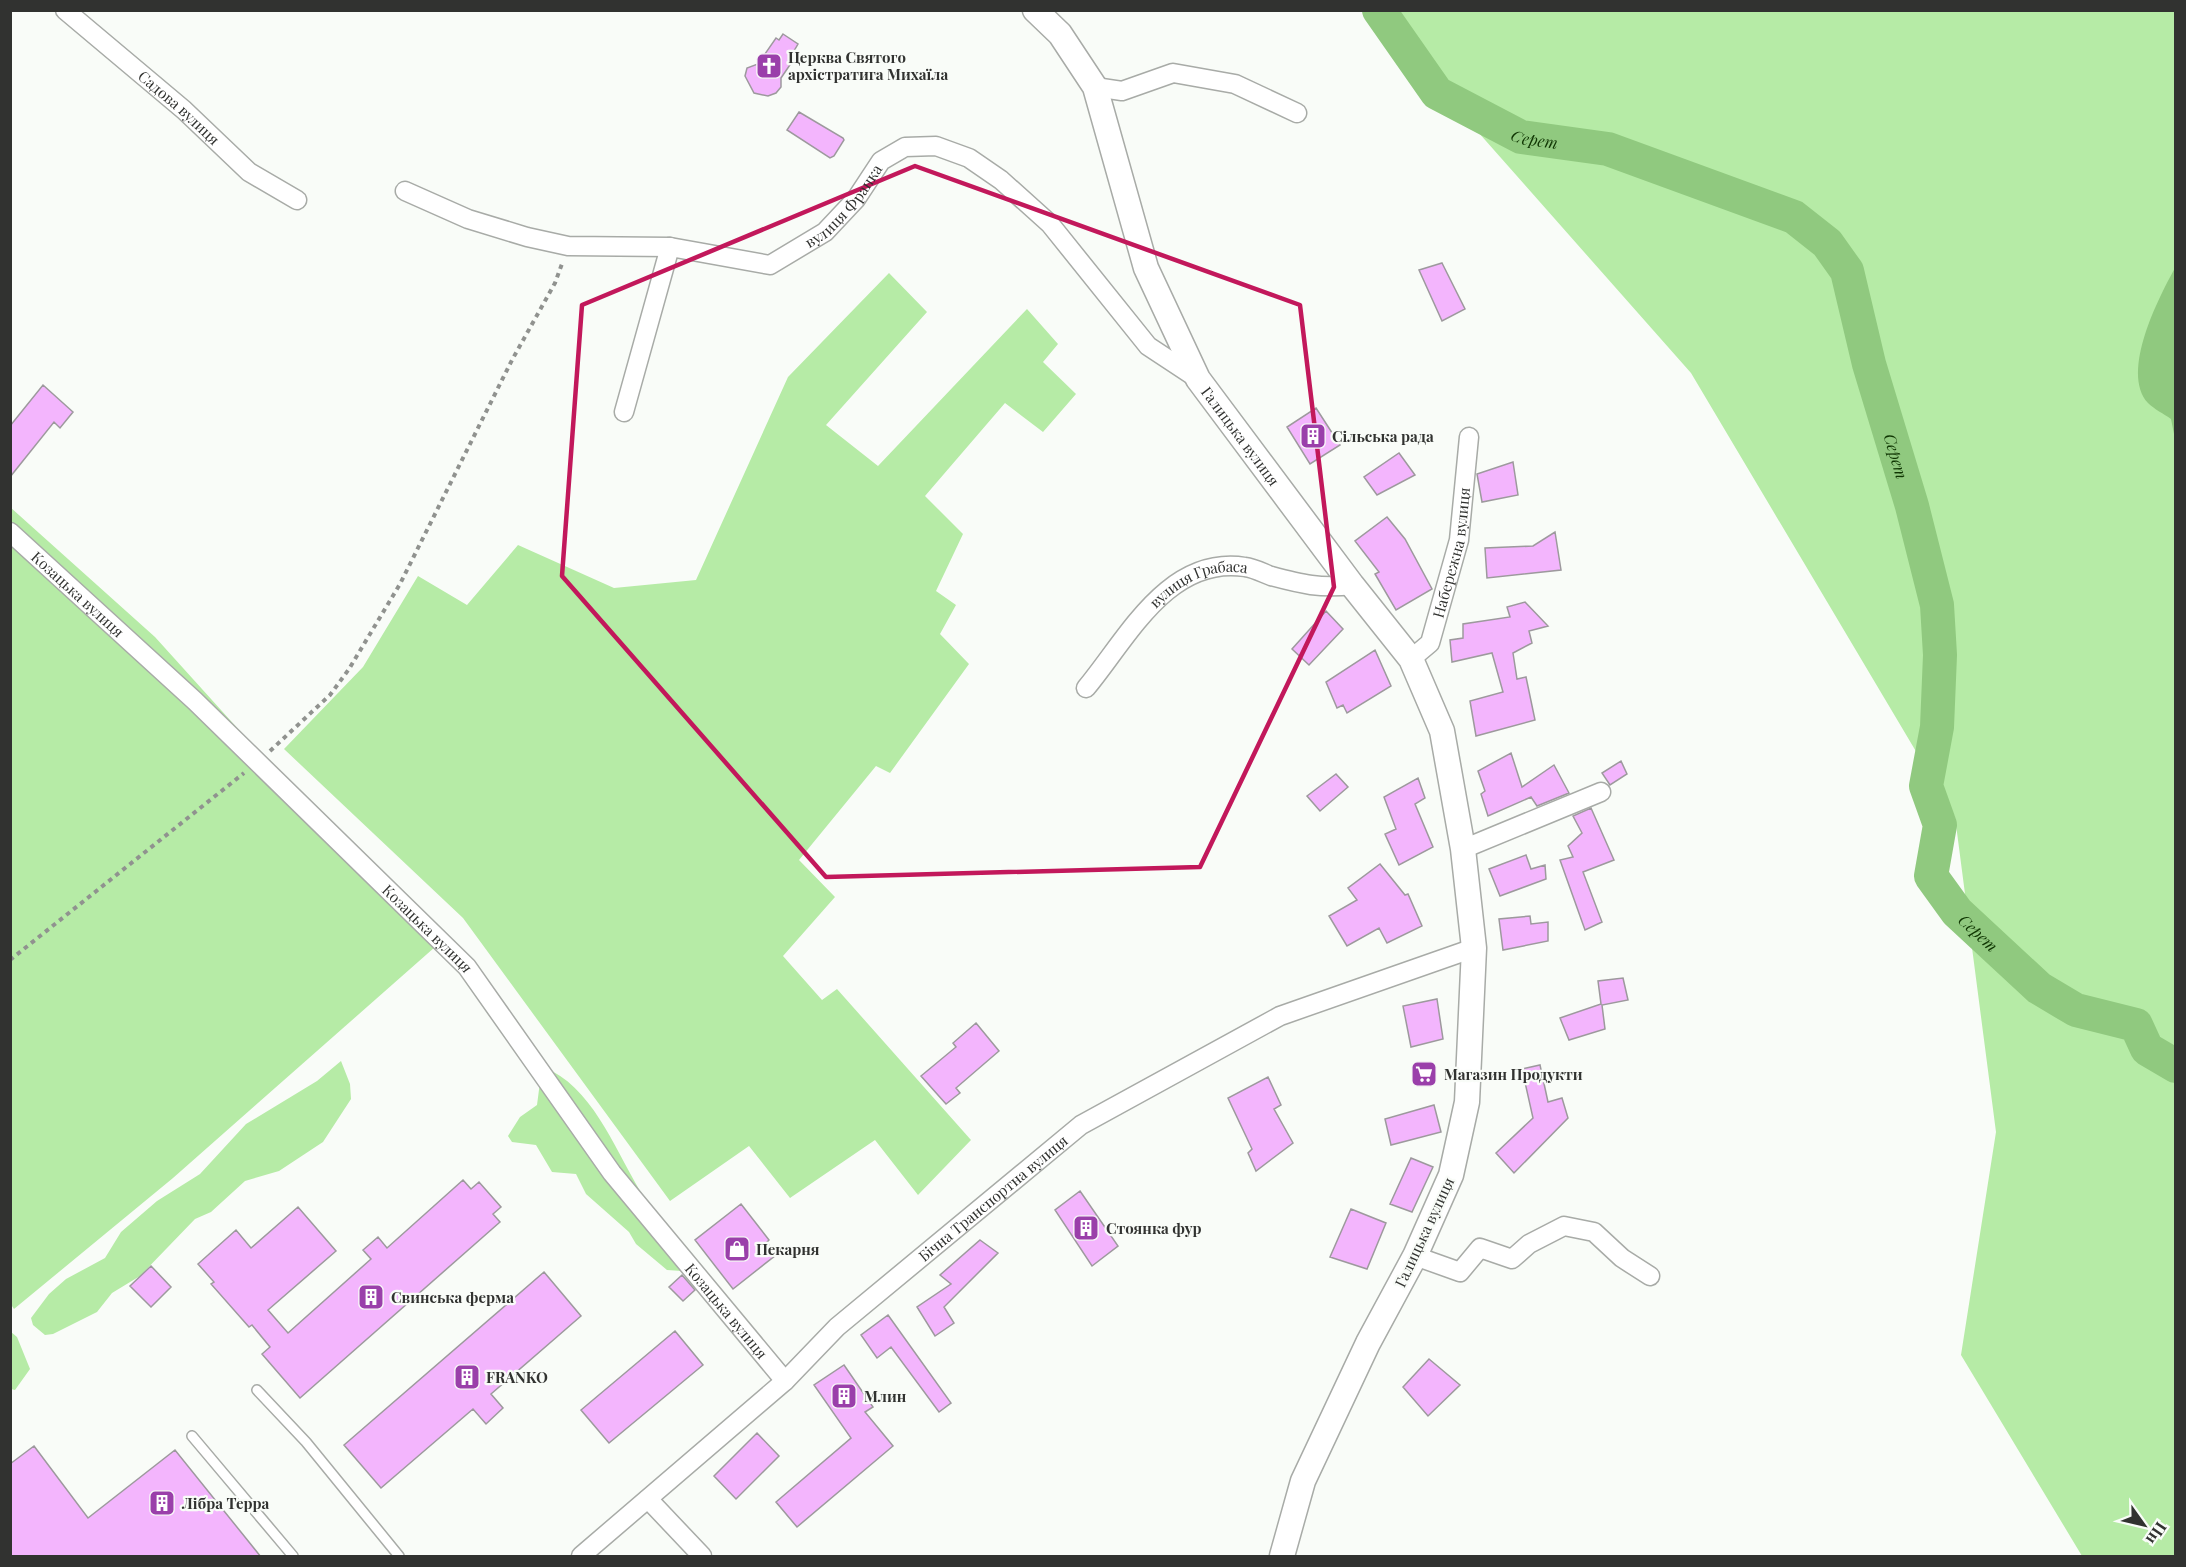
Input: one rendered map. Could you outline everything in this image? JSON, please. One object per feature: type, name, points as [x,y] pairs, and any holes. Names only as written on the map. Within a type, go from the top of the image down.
[{"type":"main road","name":"Галицька вулиця","points":[[1035,10],[1060,34],[1095,87],[1146,268],[1197,379],[1352,585],[1411,659],[1442,731],[1463,849],[1474,948],[1467,1102],[1451,1175],[1415,1256],[1368,1343],[1303,1481],[1281,1557]]},
{"type":"street","name":"Садова вулиця","points":[[64,10],[184,110],[249,172],[297,200]]},
{"type":"street","points":[[1095,87],[1122,92],[1173,72],[1235,84],[1297,113]]},
{"type":"street","name":"вулиця Франка","points":[[405,191],[468,219],[526,237],[568,246],[670,247],[770,265],[825,232],[856,199],[881,161],[905,147],[936,146],[969,158],[1001,180],[1050,224],[1148,346],[1197,379]]},
{"type":"street","points":[[624,412],[670,247]]},
{"type":"street","name":"Набережна вулиця","points":[[1411,659],[1430,643],[1459,540],[1469,437]]},
{"type":"street","name":"Козацька вулиця","points":[[10,532],[110,621],[467,967],[612,1173],[785,1381]]},
{"type":"street","name":"вулиця Грабаса","points":[[1086,688],[1157,598],[1199,572],[1223,566],[1247,567],[1324,588],[1352,585]]},
{"type":"street","points":[[1463,849],[1601,792]]},
{"type":"street","name":"Бічна Транспортна вулиця","points":[[581,1557],[785,1381],[837,1327],[1081,1125],[1280,1016],[1474,948]]},
{"type":"street","points":[[1415,1256],[1460,1272],[1480,1248],[1512,1259],[1529,1244],[1564,1226],[1594,1232],[1622,1258],[1650,1276]]},
{"type":"street","points":[[648,1500],[702,1557]]},
{"type":"lane","points":[[257,1390],[306,1442],[399,1557]]},
{"type":"lane","points":[[192,1436],[293,1557]]},
{"type":"path","points":[[10,960],[258,762],[330,695],[355,660],[400,584],[512,360],[555,283],[568,246]]},
{"type":"highlighted area","points":[[915,166],[1300,305],[1334,587],[1200,867],[826,877],[562,576],[582,305]]},
{"type":"shaded area","points":[[1371,11],[2175,11],[2175,1556],[2082,1556],[1961,1355],[1996,1132],[1955,817],[1691,373]]},
{"type":"shaded area","points":[[2175,268],[2175,439],[2171,419],[2148,403],[2140,389],[2138,373],[2140,354],[2152,315]]},
{"type":"shaded area","points":[[889,273],[927,312],[826,425],[878,466],[1027,309],[1058,344],[1043,362],[1076,394],[1043,432],[1005,403],[925,496],[963,534],[936,591],[956,605],[940,634],[969,664],[890,773],[876,766],[799,860],[835,897],[783,956],[822,1000],[837,989],[971,1140],[918,1195],[875,1140],[790,1198],[749,1146],[670,1201],[463,918],[284,749],[363,667],[418,576],[467,605],[518,545],[614,588],[696,580],[788,377]]},
{"type":"shaded area","points":[[10,507],[155,637],[435,947],[173,1178],[14,1309],[10,1303]]},
{"type":"shaded area","points":[[341,1061],[350,1084],[351,1099],[323,1142],[279,1171],[245,1181],[211,1212],[195,1219],[140,1276],[112,1293],[97,1312],[53,1334],[45,1335],[33,1325],[31,1318],[49,1294],[66,1279],[105,1258],[121,1232],[157,1201],[200,1174],[246,1124],[317,1081]]},
{"type":"shaded area","points":[[552,1071],[582,1095],[594,1110],[644,1197],[689,1250],[682,1271],[667,1270],[636,1244],[629,1232],[586,1194],[576,1174],[552,1172],[536,1145],[512,1142],[508,1136],[520,1117],[537,1105],[540,1082]]},
{"type":"shaded area","points":[[11,1332],[17,1337],[30,1369],[15,1390],[11,1389]]},
{"type":"building","name":"Церква Святого архістратига Михаїла","points":[[783,34],[798,44],[794,51],[798,53],[781,78],[781,87],[776,93],[768,96],[754,93],[745,76],[747,68],[758,64],[776,38],[779,40]]},
{"type":"building","points":[[799,112],[843,138],[834,156],[830,158],[787,130]]},
{"type":"building","points":[[1442,263],[1465,309],[1442,321],[1419,270]]},
{"type":"building","points":[[43,385],[73,412],[60,428],[54,422],[10,477],[10,426]]},
{"type":"building","name":"Сільська рада","points":[[1316,408],[1340,445],[1310,464],[1287,427]]},
{"type":"building","points":[[1399,453],[1415,475],[1377,495],[1364,477]]},
{"type":"building","points":[[1513,462],[1518,495],[1482,502],[1477,474]]},
{"type":"building","points":[[1387,517],[1405,539],[1432,589],[1396,610],[1375,574],[1379,572],[1355,541]]},
{"type":"building","points":[[1555,532],[1561,570],[1487,578],[1485,548],[1533,546]]},
{"type":"building","points":[[1525,602],[1548,626],[1529,631],[1532,643],[1513,653],[1517,679],[1526,677],[1535,720],[1476,736],[1470,701],[1503,692],[1492,653],[1452,662],[1450,640],[1463,638],[1463,624],[1510,617],[1507,607]]},
{"type":"building","points":[[1326,611],[1343,629],[1309,665],[1292,649]]},
{"type":"building","points":[[1375,650],[1391,686],[1347,713],[1343,705],[1337,708],[1326,682]]},
{"type":"building","points":[[1511,753],[1522,787],[1554,765],[1569,793],[1537,806],[1531,797],[1488,816],[1481,794],[1485,791],[1478,771]]},
{"type":"building","points":[[1621,761],[1627,774],[1610,785],[1602,773]]},
{"type":"building","points":[[1336,774],[1348,787],[1320,811],[1307,796]]},
{"type":"building","points":[[1418,778],[1425,798],[1415,804],[1433,847],[1399,865],[1385,834],[1396,829],[1384,797]]},
{"type":"building","points":[[1591,808],[1614,860],[1583,872],[1602,922],[1585,930],[1560,860],[1573,857],[1568,846],[1582,833],[1573,816]]},
{"type":"building","points":[[1526,855],[1531,869],[1545,865],[1546,879],[1500,896],[1489,869]]},
{"type":"building","points":[[1380,864],[1405,895],[1408,894],[1422,926],[1387,943],[1379,928],[1347,946],[1329,916],[1357,900],[1348,888]]},
{"type":"building","points":[[1530,916],[1531,924],[1548,922],[1548,941],[1503,950],[1499,919]]},
{"type":"building","points":[[1623,978],[1628,1000],[1602,1005],[1605,1029],[1569,1040],[1560,1018],[1601,1004],[1598,981]]},
{"type":"building","points":[[1437,999],[1443,1039],[1411,1047],[1403,1006]]},
{"type":"building","points":[[976,1023],[999,1051],[956,1088],[960,1093],[946,1104],[921,1076],[956,1047],[953,1043]]},
{"type":"building","points":[[1540,1065],[1548,1102],[1562,1098],[1568,1118],[1514,1173],[1496,1153],[1533,1118],[1522,1069]]},
{"type":"building","points":[[1268,1077],[1281,1105],[1274,1109],[1293,1143],[1256,1171],[1248,1153],[1252,1149],[1228,1098]]},
{"type":"building","points":[[1434,1105],[1441,1132],[1391,1145],[1385,1119]]},
{"type":"building","points":[[1411,1158],[1433,1167],[1412,1212],[1390,1204]]},
{"type":"building","name":"Свинська ферма","points":[[463,1180],[471,1189],[479,1182],[501,1207],[493,1214],[500,1222],[300,1398],[262,1354],[270,1347],[252,1325],[249,1327],[211,1284],[214,1282],[198,1264],[236,1230],[251,1248],[298,1207],[336,1251],[268,1310],[288,1333],[371,1259],[363,1250],[378,1237],[387,1248]]},
{"type":"building","name":"Стоянка фур","points":[[1080,1191],[1118,1246],[1092,1266],[1055,1210]]},
{"type":"building","name":"Пекарня","points":[[741,1204],[769,1240],[767,1242],[776,1255],[733,1289],[695,1240]]},
{"type":"building","points":[[1351,1209],[1386,1223],[1367,1269],[1330,1257]]},
{"type":"building","points":[[980,1240],[998,1253],[944,1307],[954,1323],[935,1336],[917,1307],[951,1284],[940,1275]]},
{"type":"building","points":[[151,1266],[171,1287],[151,1307],[130,1286]]},
{"type":"building","name":"FRANKO","points":[[544,1272],[581,1316],[491,1394],[503,1408],[486,1424],[473,1409],[381,1488],[344,1445]]},
{"type":"building","points":[[682,1275],[695,1290],[683,1301],[669,1287]]},
{"type":"building","points":[[888,1315],[951,1403],[939,1412],[891,1347],[877,1358],[861,1335]]},
{"type":"building","points":[[675,1331],[703,1365],[609,1443],[581,1410]]},
{"type":"building","points":[[1429,1359],[1460,1385],[1428,1416],[1403,1387]]},
{"type":"building","points":[[844,1365],[873,1407],[865,1412],[893,1446],[797,1527],[776,1502],[851,1438],[814,1385]]},
{"type":"building","points":[[757,1433],[779,1456],[736,1499],[714,1476]]},
{"type":"building","name":"Лібра Терра","points":[[34,1446],[88,1518],[175,1450],[261,1557],[10,1557],[10,1464]]},
{"type":"waterway","name":"Серет","points":[[1379,10],[1437,93],[1521,137],[1608,149],[1794,217],[1827,243],[1847,271],[1869,364],[1912,506],[1937,605],[1940,655],[1937,727],[1926,786],[1940,825],[1931,876],[1957,912],[2039,988],[2076,1010],[2136,1025],[2147,1049],[2176,1066]]},
{"type":"place","name":"Церква Святого архістратига Михаїла","points":[[769,66]]},
{"type":"place","name":"Сільська рада","points":[[1313,436]]},
{"type":"place","name":"Магазин Продукти","points":[[1424,1074]]},
{"type":"place","name":"Стоянка фур","points":[[1086,1228]]},
{"type":"place","name":"Пекарня","points":[[737,1249]]},
{"type":"place","name":"Свинська ферма","points":[[371,1297]]},
{"type":"place","name":"FRANKO","points":[[467,1377]]},
{"type":"place","name":"Млин","points":[[844,1396]]},
{"type":"place","name":"Лібра Терра","points":[[162,1503]]}]
